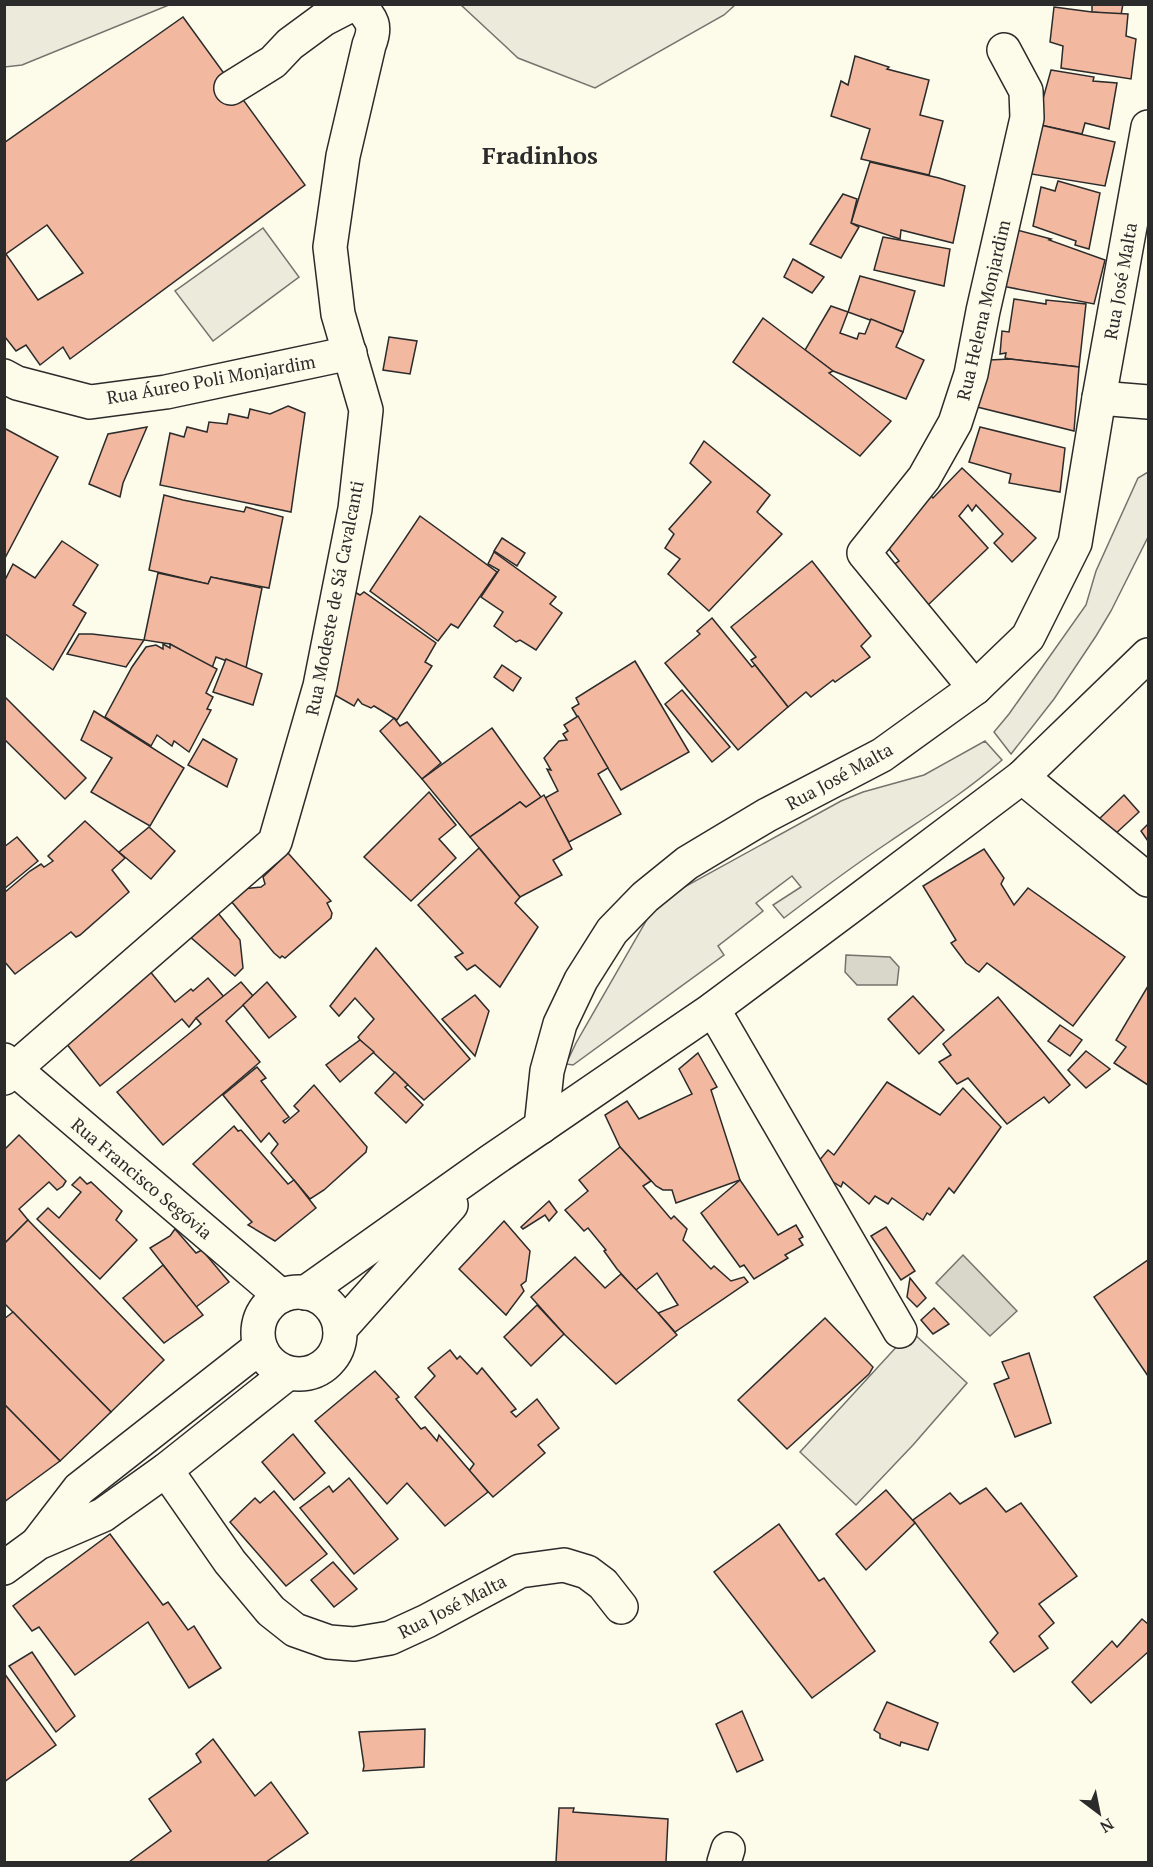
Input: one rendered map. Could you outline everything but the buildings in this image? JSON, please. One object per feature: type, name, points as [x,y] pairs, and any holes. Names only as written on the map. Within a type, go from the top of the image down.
[{"type":"street","points":[[231,88],[273,62],[290,45],[324,19],[353,4]]},
{"type":"street","name":"Rua Modeste de Sá Cavalcanti","points":[[8,1069],[275,842],[320,686],[355,508],[366,410],[339,314],[330,247],[343,156],[374,32],[370,17],[358,4]]},
{"type":"street","name":"Rua Helena Monjardim","points":[[975,688],[864,553],[924,478],[956,423],[971,374],[985,300],[1027,118],[1026,91],[1004,50]]},
{"type":"street","name":"Rua José Malta","points":[[541,1127],[547,1071],[560,1024],[580,980],[612,931],[645,897],[687,863],[747,827],[882,755],[975,688],[1028,637],[1075,543],[1099,398],[1149,128]]},
{"type":"street","name":"Rua Áureo Poli Monjardim","points":[[4,376],[17,383],[90,402],[166,392],[350,353]]},
{"type":"street","points":[[1099,398],[1149,402]]},
{"type":"street","points":[[293,1294],[318,1296],[336,1316],[340,1329],[339,1340],[329,1360],[311,1372],[288,1373],[271,1364],[260,1347],[258,1332],[261,1318],[269,1305],[293,1294],[713,1009],[1022,777],[1149,655]]},
{"type":"street","points":[[1022,777],[1149,880]]},
{"type":"street","points":[[713,1009],[900,1331]]},
{"type":"street","name":"Rua Francisco Segóvia","points":[[8,1069],[293,1294]]},
{"type":"street","points":[[340,1329],[491,1161]]},
{"type":"street","points":[[38,1543],[79,1489],[260,1347]]},
{"type":"street","points":[[4,1568],[38,1543],[103,1515],[166,1470],[288,1373]]},
{"type":"street","name":"Rua José Malta","points":[[166,1470],[230,1562],[272,1611],[295,1629],[329,1642],[354,1644],[390,1638],[427,1622],[520,1571],[564,1565],[587,1572],[603,1584],[621,1607]]},
{"type":"shaded area","points":[[5,4],[169,5],[22,65],[5,67]]},
{"type":"shaded area","points":[[461,5],[735,5],[724,15],[595,88],[518,58]]},
{"type":"shaded area","points":[[263,228],[299,277],[213,341],[175,291]]},
{"type":"shaded area","points":[[1148,472],[1148,537],[1096,636],[1054,699],[1011,754],[994,732],[1086,605],[1096,571],[1138,478]]},
{"type":"shaded area","points":[[985,741],[1002,760],[975,782],[784,918],[773,905],[801,887],[792,876],[756,903],[763,911],[718,946],[724,955],[573,1065],[566,1064],[657,902],[841,801],[863,792],[924,775]]},
{"type":"shaded area","points":[[846,955],[890,957],[899,967],[897,985],[857,985],[845,972]]},
{"type":"shaded area","points":[[963,1255],[1017,1311],[990,1336],[936,1283]]},
{"type":"shaded area","points":[[911,1331],[967,1383],[856,1505],[800,1452]]},
{"type":"district","name":"Fradinhos","points":[[540,155]]}]
